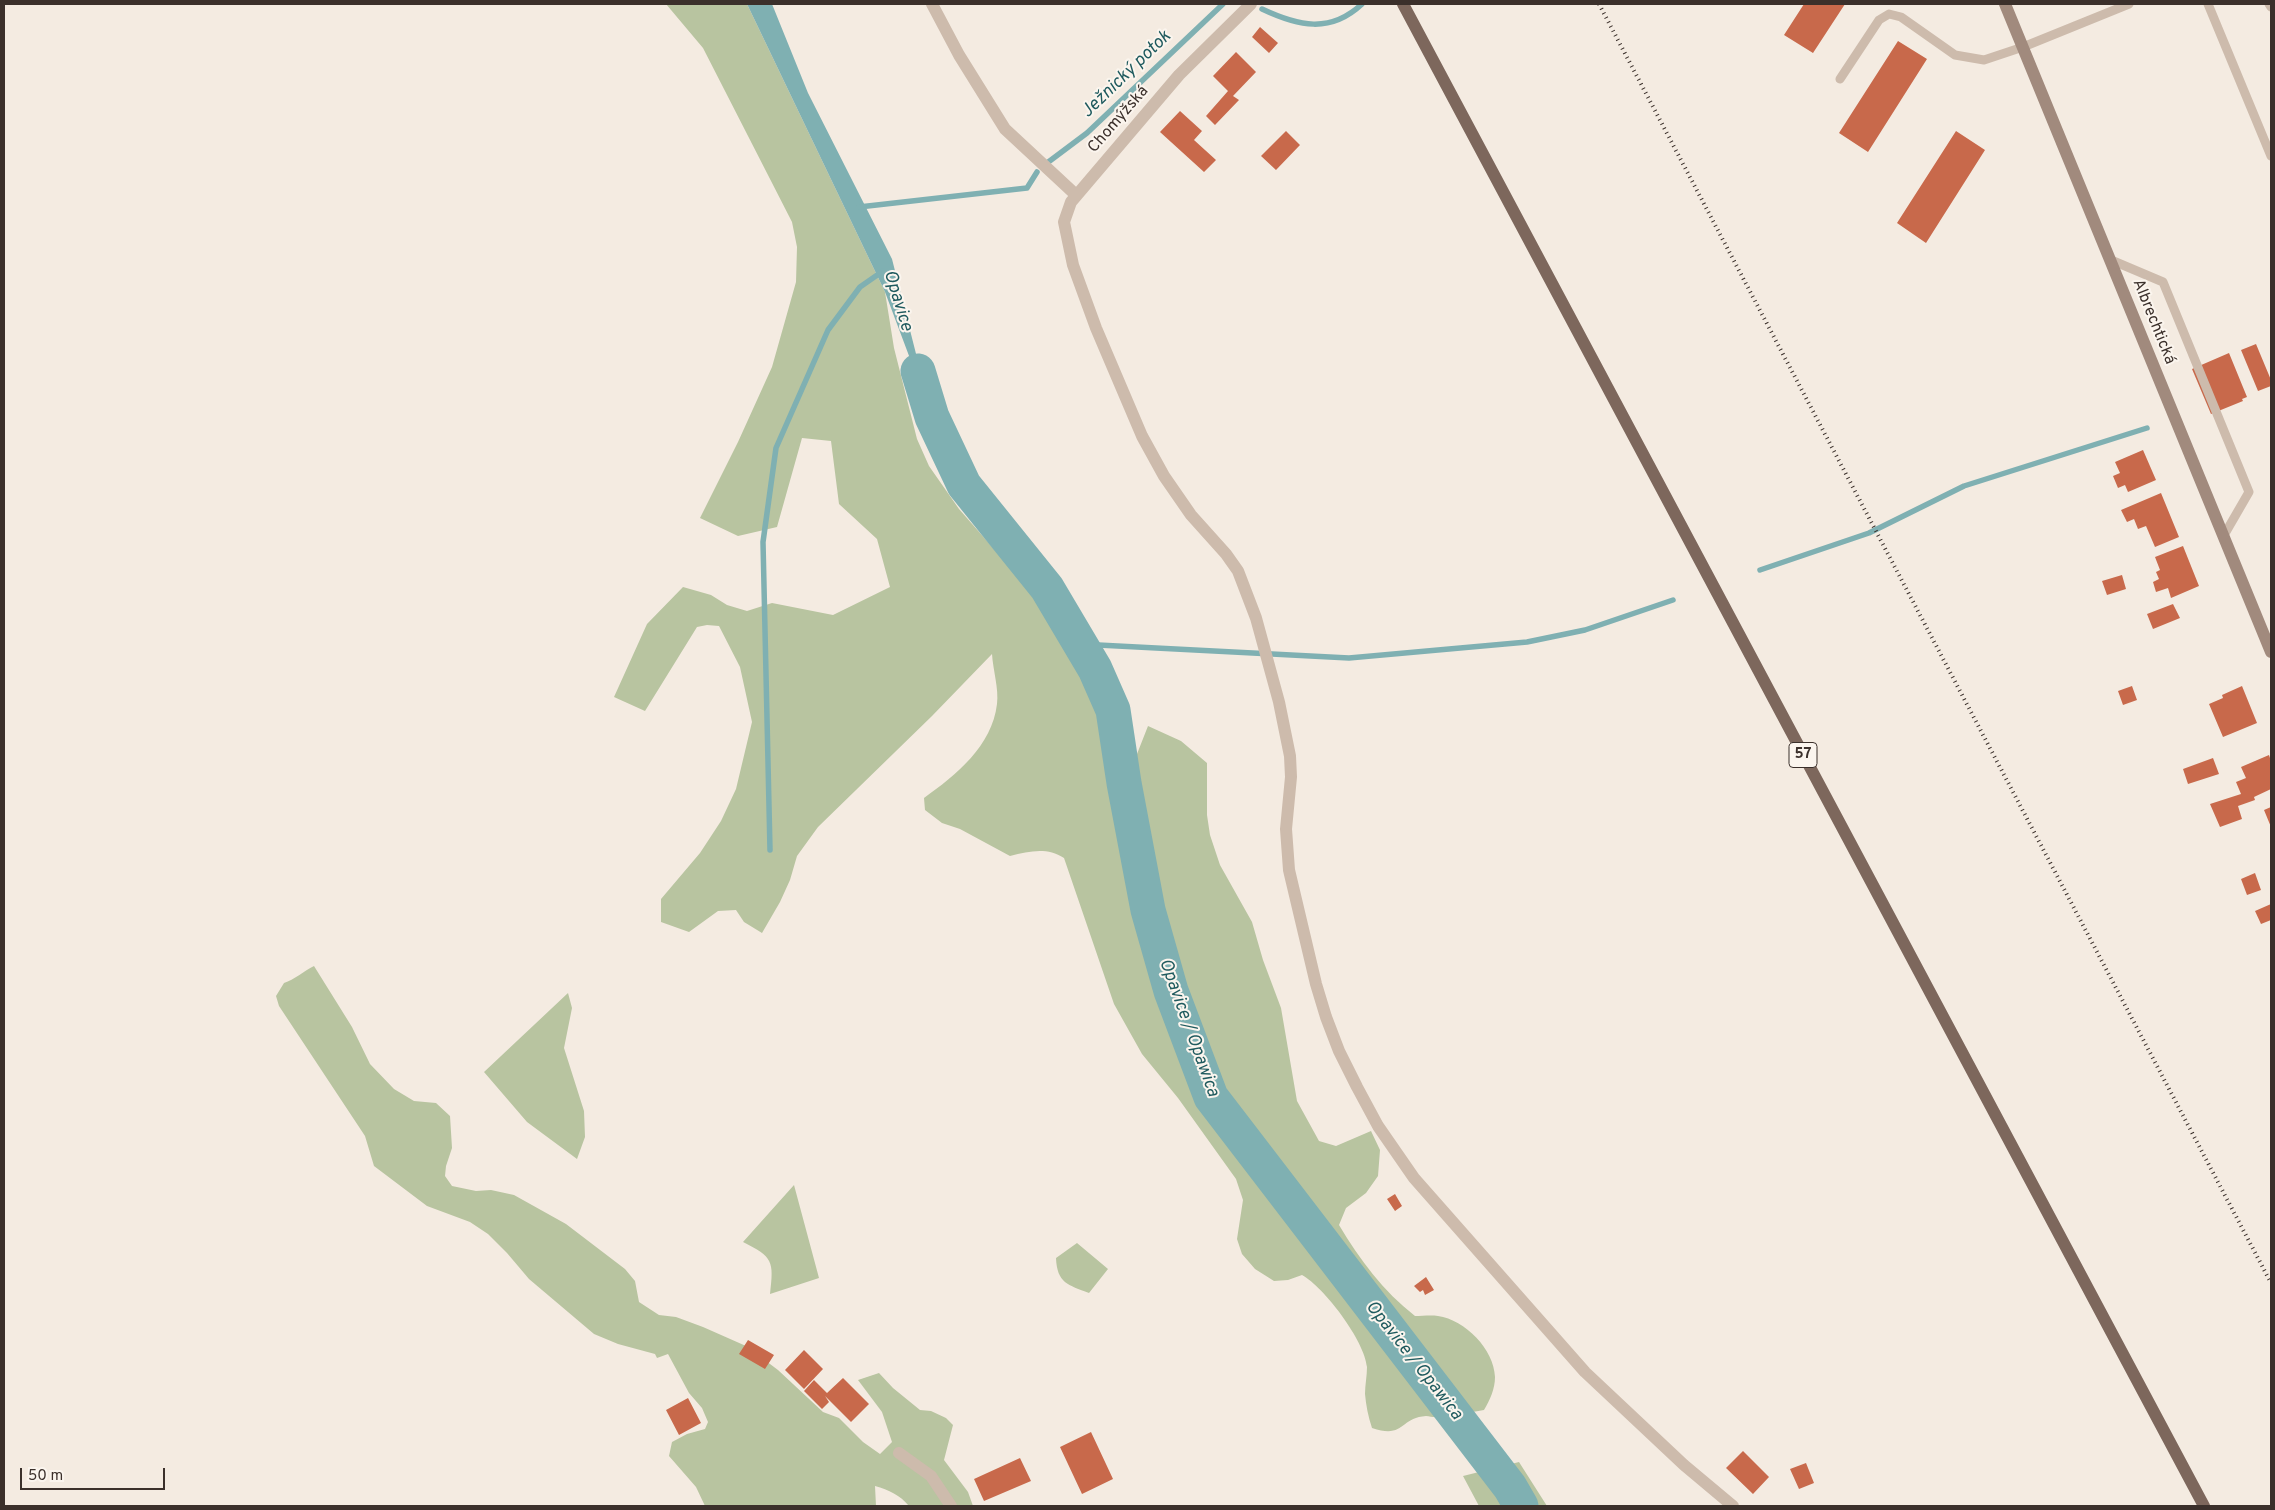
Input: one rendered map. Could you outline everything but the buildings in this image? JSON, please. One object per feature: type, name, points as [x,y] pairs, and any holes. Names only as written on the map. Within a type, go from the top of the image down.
[{"type":"main road","name":"57","points":[[1403,4],[2204,1506]]},
{"type":"main road","name":"Albrechtická","points":[[2005,4],[2271,652]]},
{"type":"street","points":[[932,4],[964,63],[1006,129],[1076,195]]},
{"type":"street","name":"Chomýžská","points":[[1251,4],[1179,74],[1076,195],[1066,211],[1065,234],[1073,265],[1096,328],[1142,436],[1164,476],[1190,515],[1226,554],[1238,571],[1256,618],[1290,756],[1291,776],[1286,830],[1289,870],[1318,992],[1339,1051],[1357,1087],[1378,1126],[1414,1178],[1585,1372],[1684,1465],[1733,1506]]},
{"type":"street","points":[[899,1453],[931,1476],[951,1506]]},
{"type":"lane","points":[[1840,79],[1879,20],[1889,14],[1901,17],[1955,55],[1984,60],[2023,47],[2129,4]]},
{"type":"lane","points":[[2208,4],[2271,156]]},
{"type":"lane","points":[[2111,260],[2163,282],[2249,492],[2223,537]]},
{"type":"green space","points":[[666,4],[747,4],[885,292],[894,348],[917,439],[929,466],[959,509],[1022,581],[1058,595],[1108,674],[1137,754],[1148,726],[1181,741],[1207,763],[1207,815],[1210,835],[1220,865],[1252,922],[1263,960],[1281,1008],[1297,1101],[1319,1141],[1336,1146],[1371,1131],[1380,1150],[1378,1176],[1366,1193],[1346,1208],[1339,1225],[1373,1274],[1403,1306],[1415,1316],[1438,1316],[1458,1323],[1484,1346],[1495,1377],[1492,1394],[1484,1410],[1449,1416],[1417,1418],[1391,1431],[1372,1428],[1365,1398],[1367,1367],[1365,1356],[1342,1316],[1321,1291],[1302,1275],[1288,1280],[1274,1281],[1255,1269],[1242,1254],[1237,1239],[1243,1200],[1236,1179],[1178,1098],[1142,1054],[1114,1004],[1064,858],[1045,851],[1010,856],[960,829],[942,823],[925,810],[924,798],[948,780],[971,758],[988,733],[994,719],[997,704],[997,686],[992,654],[932,716],[818,827],[797,856],[790,880],[780,902],[762,933],[744,922],[736,910],[718,911],[689,932],[661,922],[661,899],[700,853],[721,821],[736,789],[752,722],[740,667],[719,626],[707,625],[697,627],[645,711],[614,697],[647,624],[683,587],[711,595],[727,605],[747,611],[772,603],[833,615],[890,587],[877,539],[839,504],[831,441],[802,438],[777,527],[738,536],[700,518],[738,442],[772,367],[796,282],[797,247],[792,222],[703,48]]},
{"type":"green space","points":[[314,966],[352,1027],[370,1064],[394,1089],[414,1101],[436,1103],[450,1116],[452,1148],[445,1176],[452,1186],[476,1191],[491,1190],[514,1195],[566,1224],[625,1269],[635,1281],[639,1302],[659,1315],[676,1317],[746,1346],[778,1370],[823,1412],[839,1418],[863,1442],[880,1454],[892,1442],[882,1412],[858,1380],[879,1373],[893,1388],[920,1410],[931,1411],[946,1418],[953,1425],[944,1460],[968,1492],[973,1506],[909,1506],[894,1493],[875,1486],[876,1506],[705,1506],[696,1487],[669,1456],[672,1442],[687,1434],[705,1429],[708,1422],[702,1408],[689,1393],[668,1354],[657,1358],[655,1354],[618,1344],[594,1334],[529,1279],[488,1234],[470,1222],[427,1206],[374,1166],[365,1136],[279,1006],[276,996],[284,983]]},
{"type":"green space","points":[[568,993],[572,1008],[564,1048],[584,1111],[585,1137],[577,1159],[527,1122],[484,1072]]},
{"type":"green space","points":[[794,1185],[819,1278],[770,1294],[772,1274],[769,1261],[766,1256],[743,1242]]},
{"type":"green space","points":[[1077,1243],[1108,1269],[1089,1293],[1065,1282],[1061,1278],[1057,1266],[1056,1258]]},
{"type":"green space","points":[[1519,1462],[1547,1506],[1479,1506],[1463,1476]]},
{"type":"water","name":"Opavice","points":[[747,4],[772,4],[808,93],[892,259],[932,417],[885,292]]},
{"type":"waterway","name":"Ježnický potok","points":[[1047,163],[1087,133],[1223,4]]},
{"type":"waterway","name":"Ježnický potok","points":[[1262,9],[1288,20],[1314,24],[1338,20],[1350,14],[1362,4]]},
{"type":"waterway","name":"Ježnický potok","points":[[859,207],[1027,188],[1037,172]]},
{"type":"waterway","name":"Opavice","points":[[770,850],[763,542],[776,448],[828,330],[860,287],[883,271]]},
{"type":"waterway","name":"Opavice / Opawica","points":[[918,371],[932,417],[964,485],[1047,588],[1095,669],[1113,710],[1124,783],[1148,910],[1171,991],[1211,1097],[1510,1487],[1521,1506]]},
{"type":"waterway","points":[[1760,570],[1869,533],[1964,486],[2147,428]]},
{"type":"waterway","points":[[1079,644],[1349,658],[1527,642],[1585,630],[1673,600]]},
{"type":"railway","points":[[1599,4],[2271,1283]]}]
